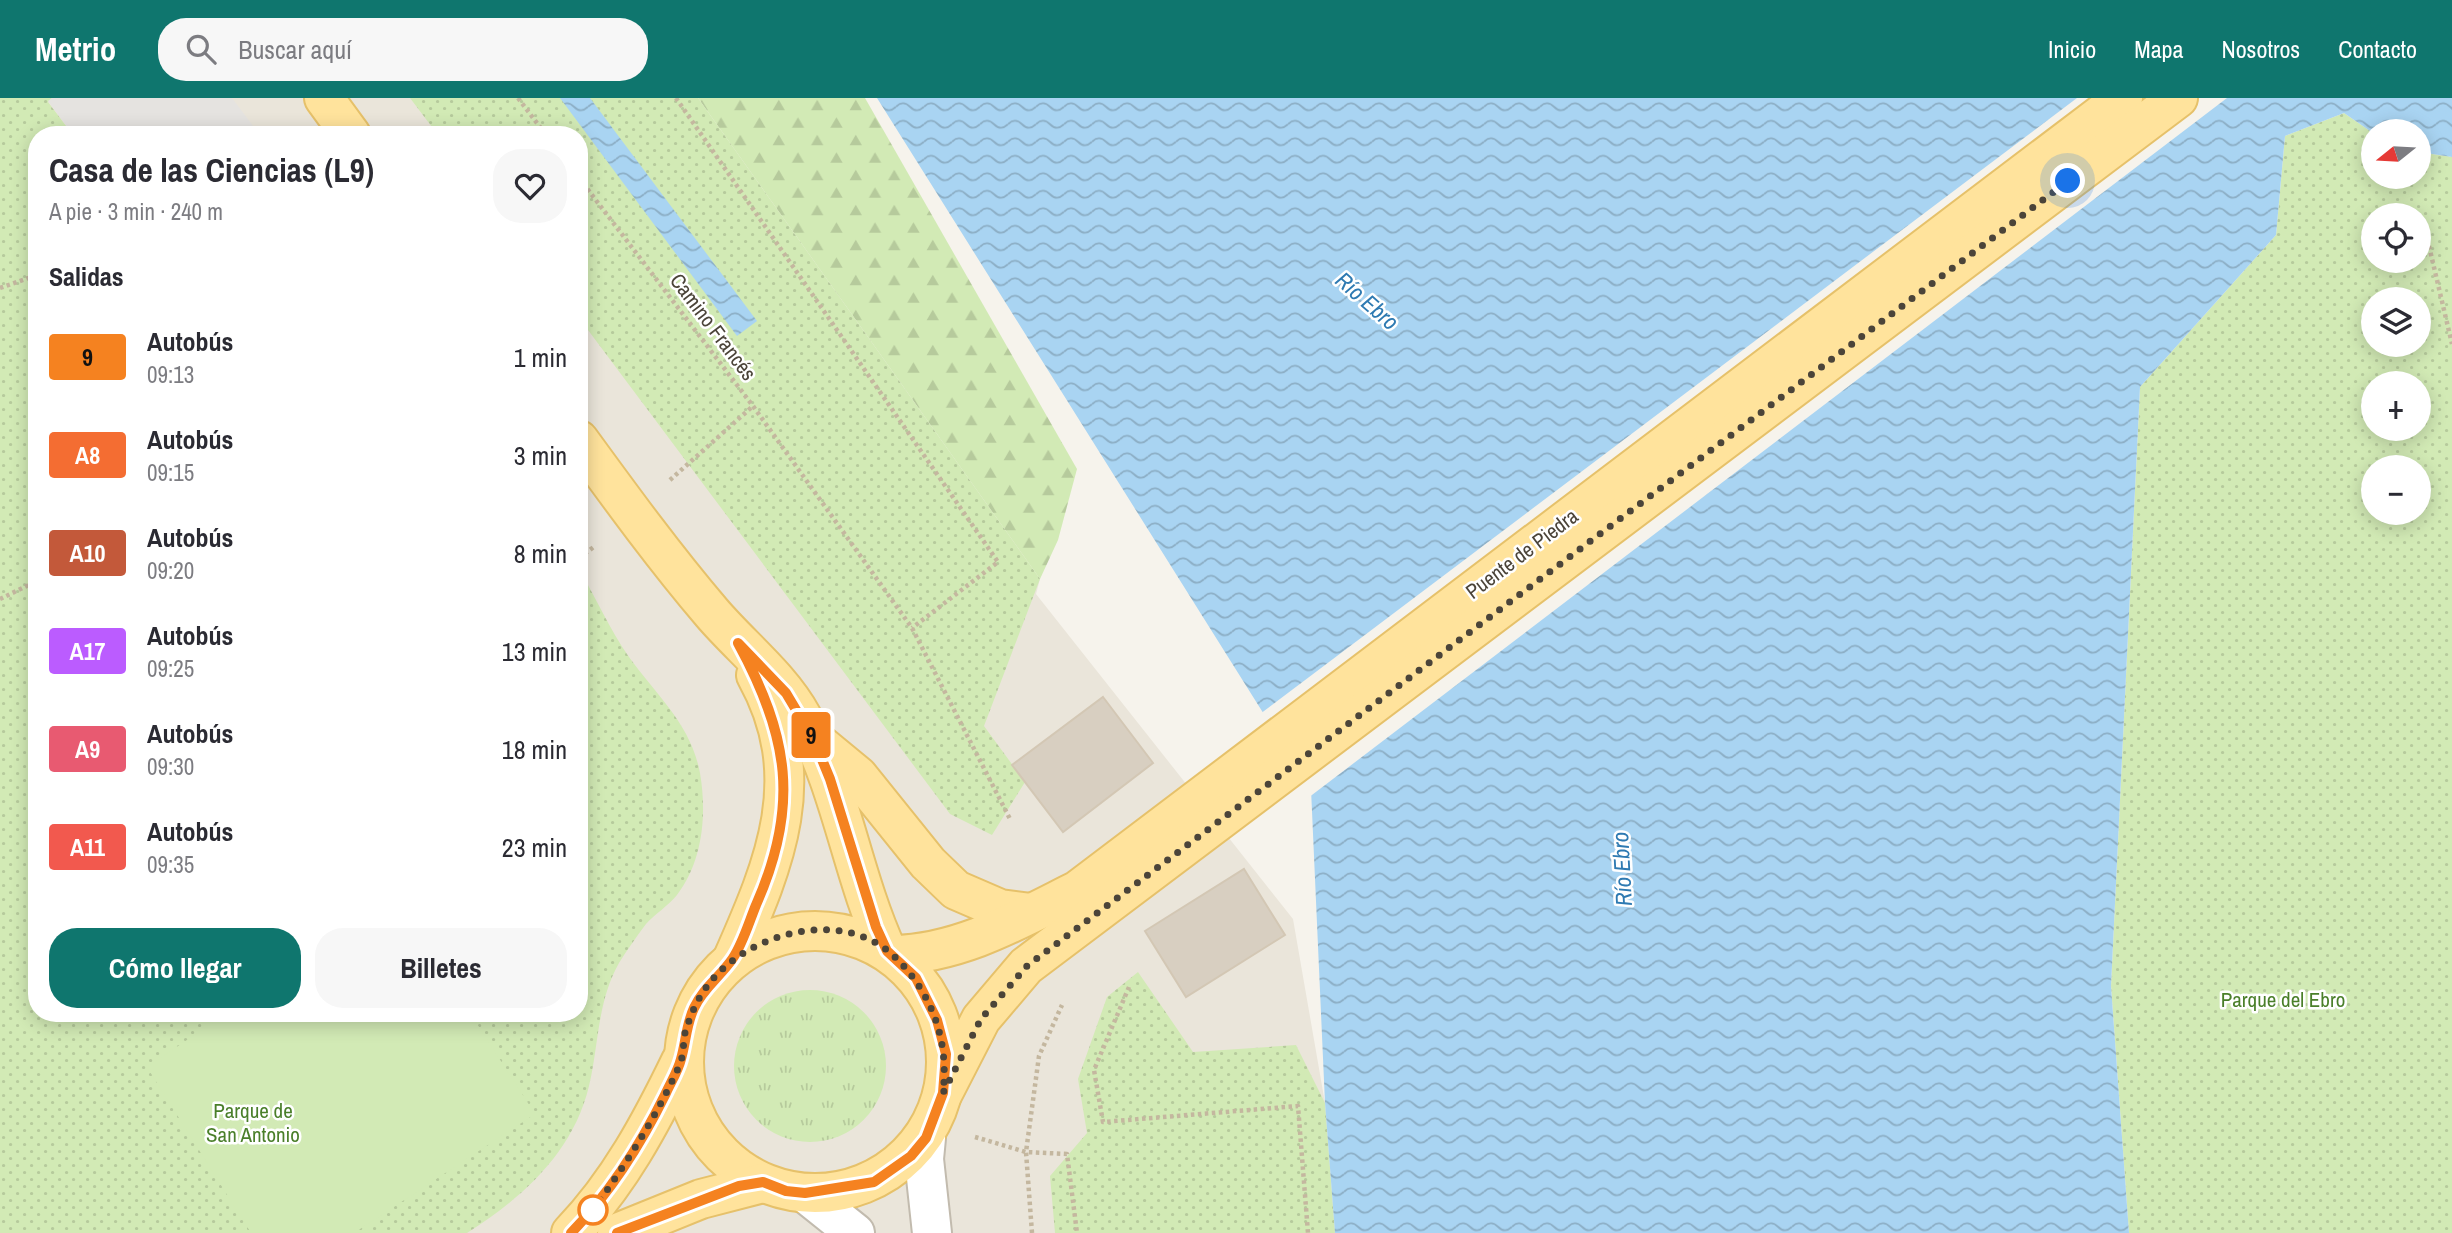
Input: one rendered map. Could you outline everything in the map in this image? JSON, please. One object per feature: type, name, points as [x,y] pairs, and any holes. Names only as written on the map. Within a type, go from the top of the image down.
[{"type":"main road","points":[[324,98],[344,126]]},
{"type":"main road","name":"Puente de Piedra","points":[[805,1193],[874,1182],[911,1156],[934,1118],[981,1019],[1027,966],[1161,846],[2123,98]]},
{"type":"main road","name":"Puente de Piedra","points":[[890,953],[945,948],[986,934],[1079,890],[1161,846],[2178,98]]},
{"type":"main road","points":[[588,452],[633,514],[738,643],[786,693],[814,740],[837,801],[864,895],[890,953]]},
{"type":"main road","points":[[571,1233],[590,1214],[631,1157],[681,1061],[694,1008],[706,987],[733,958],[763,890],[784,819],[784,776],[778,733],[761,684],[738,643]]},
{"type":"main road","points":[[814,740],[847,765],[928,863],[956,890],[1000,909],[1031,913]]},
{"type":"main road","points":[[733,958],[789,934],[810,929],[853,934],[890,953],[916,978],[937,1020],[946,1054],[934,1118]]},
{"type":"main road","points":[[681,1061],[687,1094],[705,1135],[733,1168],[786,1191],[805,1193]]},
{"type":"main road","points":[[617,1233],[701,1199],[763,1182]]},
{"type":"street","points":[[932,1233],[924,1159],[934,1118]]},
{"type":"street","points":[[805,1193],[855,1233]]},
{"type":"path","points":[[518,98],[539,126]]},
{"type":"path","points":[[676,98],[998,562],[912,628]]},
{"type":"path","name":"Camino Francés","points":[[588,190],[752,406],[669,481]]},
{"type":"path","points":[[2431,255],[2452,344]]},
{"type":"path","points":[[0,288],[28,278]]},
{"type":"path","points":[[752,406],[912,628],[1010,819]]},
{"type":"path","points":[[0,600],[28,586]]},
{"type":"path","points":[[1129,987],[1094,1070],[1103,1122],[1298,1105],[1308,1233]]},
{"type":"path","points":[[1032,1233],[1026,1152],[1039,1056],[1066,995]]},
{"type":"path","points":[[934,1118],[1026,1152],[1067,1154],[1077,1233]]},
{"type":"shaded area","points":[[0,98],[698,98],[1040,579],[1036,594],[1293,919],[1325,1103],[1335,1233],[0,1233]]},
{"type":"shaded area","points":[[52,98],[232,98],[253,126],[66,126],[48,101]]},
{"type":"green space","name":"Parque de San Antonio","points":[[0,98],[52,98],[48,102],[66,126],[28,126],[28,1022],[588,1022],[588,586],[622,647],[671,711],[689,740],[700,773],[703,821],[698,852],[686,882],[670,903],[646,924],[622,958],[612,978],[602,1008],[589,1086],[571,1132],[543,1172],[526,1189],[467,1233],[0,1233]]},
{"type":"green space","points":[[410,98],[698,98],[1040,579],[984,726],[1025,782],[992,835],[950,814],[588,330],[588,126],[431,126]]},
{"type":"green space","points":[[698,98],[865,98],[1077,469],[1058,540],[1040,579]]},
{"type":"green space","name":"Parque del Ebro","points":[[2344,113],[2361,125],[2361,189],[2431,189],[2431,154],[2452,157],[2452,1233],[2129,1233],[2111,986],[2140,387],[2276,235],[2285,136]]},
{"type":"green space","points":[[1138,972],[1193,1052],[1296,1045],[1325,1103],[1335,1233],[1055,1233],[1050,1176],[1087,1133],[1078,1079],[1107,997]]},
{"type":"green space","points":[[810,990],[839,996],[864,1012],[880,1037],[886,1066],[880,1095],[864,1120],[839,1136],[810,1142],[781,1136],[756,1120],[740,1095],[734,1066],[740,1037],[756,1012],[781,996]]},
{"type":"green space","points":[[214,1022],[476,1022],[535,1114],[354,1233],[251,1233],[147,1067]]},
{"type":"water","points":[[560,98],[590,98],[757,321],[737,336],[588,136],[588,126],[581,126]]},
{"type":"water","name":"Río Ebro","points":[[877,98],[2452,98],[2452,157],[2431,154],[2431,119],[2361,119],[2361,125],[2344,113],[2285,136],[2276,235],[2140,387],[2111,986],[2129,1233],[1335,1233],[1325,1103],[1311,789]]},
{"type":"pier","points":[[2077,98],[2227,98],[1308,798],[1308,790],[1260,714]]},
{"type":"building","points":[[1103,697],[1153,763],[1063,832],[1012,765]]},
{"type":"building","points":[[1244,869],[1285,935],[1186,997],[1145,931]]},
{"type":"bus line","name":"9","points":[[571,1233],[590,1214],[631,1157],[661,1102],[681,1061],[685,1033],[694,1008],[706,987],[733,958],[763,890],[774,856],[784,819],[784,776],[778,733],[761,684],[738,643],[786,693],[814,740],[841,812],[864,895],[876,927],[887,951],[916,978],[937,1020],[946,1054],[943,1093],[926,1138],[911,1156],[874,1182],[805,1193],[786,1191],[763,1182],[739,1186],[617,1233]]},
{"type":"route","points":[[593,1210],[631,1157],[661,1102],[681,1061],[685,1033],[694,1008],[706,987],[733,958],[789,934],[810,929],[853,934],[893,955],[916,978],[937,1020],[946,1054],[943,1093],[981,1019],[1027,966],[2068,181]]}]
